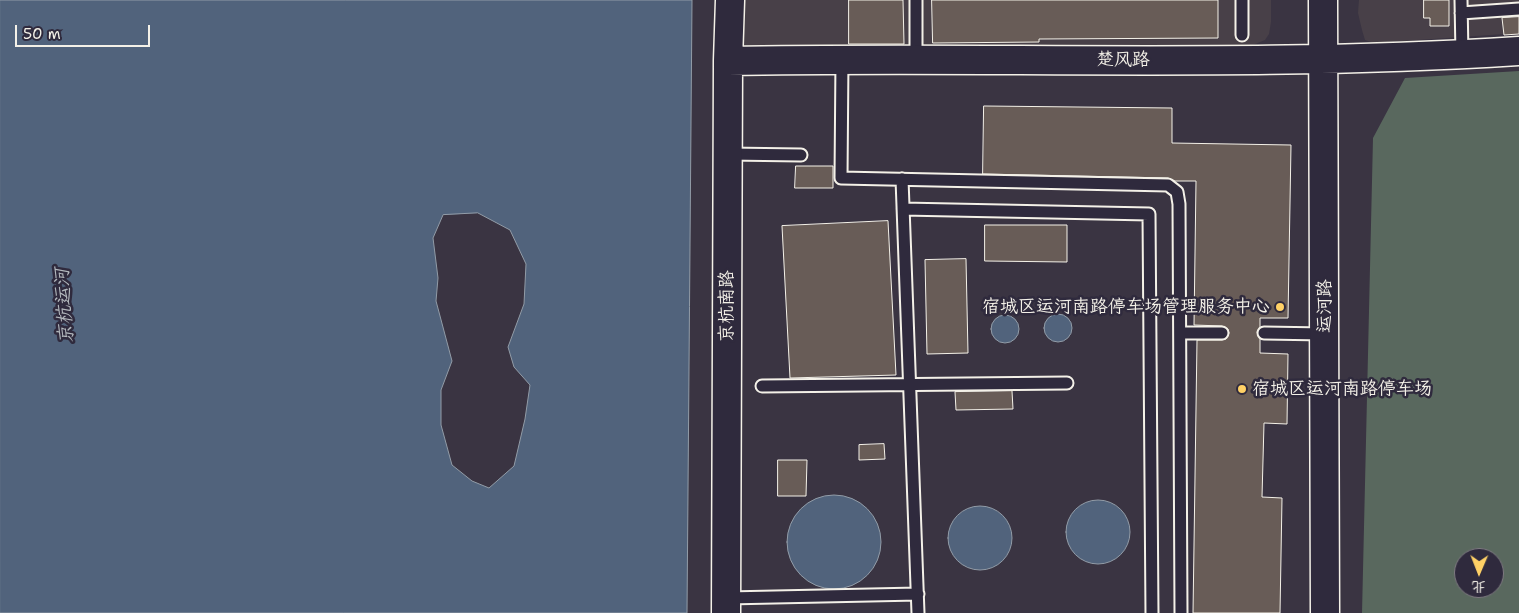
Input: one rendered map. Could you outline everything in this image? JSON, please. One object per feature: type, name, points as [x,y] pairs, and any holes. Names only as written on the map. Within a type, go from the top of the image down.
[{"type":"street","name":"京杭南路","points":[[727,606],[727,154],[730,0]]},
{"type":"street","name":"运河路","points":[[1323,0],[1325,613]]},
{"type":"street","name":"楚风路","points":[[728,61],[842,59],[1323,60],[1519,51]]},
{"type":"lane","points":[[916,0],[916,59]]},
{"type":"lane","points":[[1242,0],[1242,35]]},
{"type":"lane","points":[[1461,0],[1462,54]]},
{"type":"lane","points":[[1461,13],[1519,9]]},
{"type":"lane","points":[[842,59],[841,178],[1168,185],[1177,192],[1179,204],[1181,613]]},
{"type":"lane","points":[[727,154],[801,155]]},
{"type":"lane","points":[[902,179],[918,613]]},
{"type":"lane","points":[[903,209],[1149,214],[1152,613]]},
{"type":"lane","points":[[1180,333],[1222,333]]},
{"type":"lane","points":[[1264,334],[1325,334]]},
{"type":"lane","points":[[762,386],[1067,383]]},
{"type":"lane","points":[[727,606],[918,594]]},
{"type":"shaded area","points":[[736,0],[1271,0],[1271,22],[1269,34],[1265,40],[1248,47],[735,51]]},
{"type":"shaded area","points":[[1359,0],[1519,0],[1519,33],[1374,43],[1365,40],[1358,13]]},
{"type":"green space","points":[[1519,71],[1519,613],[1362,613],[1373,138],[1405,78]]},
{"type":"water","name":"京杭运河","points":[[0,0],[692,0],[687,613],[0,613]],"holes":[[[478,213],[510,230],[526,264],[524,304],[508,347],[514,367],[530,385],[525,419],[514,466],[489,488],[472,481],[452,465],[441,425],[441,390],[452,361],[436,301],[438,278],[433,238],[443,215]]]},
{"type":"water","points":[[1058,314],[1068,318],[1072,328],[1068,338],[1058,342],[1048,338],[1044,328],[1048,318]]},
{"type":"water","points":[[1005,315],[1015,319],[1019,329],[1015,339],[1005,343],[995,339],[991,329],[995,319]]},
{"type":"water","points":[[834,495],[852,499],[867,509],[877,524],[881,542],[877,560],[867,575],[852,585],[834,589],[816,585],[801,575],[791,560],[787,542],[791,524],[801,509],[816,499]]},
{"type":"water","points":[[1098,500],[1110,502],[1121,509],[1128,520],[1130,532],[1128,544],[1121,555],[1110,562],[1098,564],[1086,562],[1075,555],[1068,544],[1066,532],[1068,520],[1075,509],[1086,502]]},
{"type":"water","points":[[980,506],[992,508],[1003,515],[1010,526],[1012,538],[1010,550],[1003,561],[992,568],[980,570],[968,568],[957,561],[950,550],[948,538],[950,526],[957,515],[968,508]]},
{"type":"building","points":[[849,0],[903,0],[904,44],[849,44]]},
{"type":"building","points":[[932,0],[1218,0],[1218,38],[1039,39],[1039,42],[933,43]]},
{"type":"building","points":[[1424,0],[1449,0],[1449,26],[1430,26],[1430,18],[1424,18]]},
{"type":"building","points":[[1519,17],[1519,34],[1504,35],[1502,18]]},
{"type":"building","name":"宿城区运河南路停车场","points":[[984,106],[1172,108],[1172,143],[1291,145],[1288,318],[1260,318],[1260,327],[1257,332],[1260,339],[1260,353],[1288,354],[1287,424],[1264,423],[1262,497],[1282,498],[1280,613],[1193,613],[1197,340],[1222,340],[1226,339],[1229,333],[1228,329],[1222,326],[1194,325],[1196,181],[1175,181],[1168,178],[983,174]]},
{"type":"building","points":[[796,166],[833,166],[833,188],[795,188]]},
{"type":"building","points":[[888,221],[896,375],[790,378],[782,226]]},
{"type":"building","points":[[985,225],[1067,225],[1067,262],[985,261]]},
{"type":"building","points":[[966,259],[968,353],[927,354],[925,260]]},
{"type":"building","points":[[1012,391],[1013,409],[956,410],[955,392]]},
{"type":"building","points":[[884,444],[885,459],[859,460],[859,445]]},
{"type":"building","points":[[778,460],[807,460],[806,496],[778,496]]},
{"type":"place","name":"宿城区运河南路停车场管理服务中心","points":[[1280,307]]},
{"type":"place","name":"宿城区运河南路停车场","points":[[1242,389]]}]
